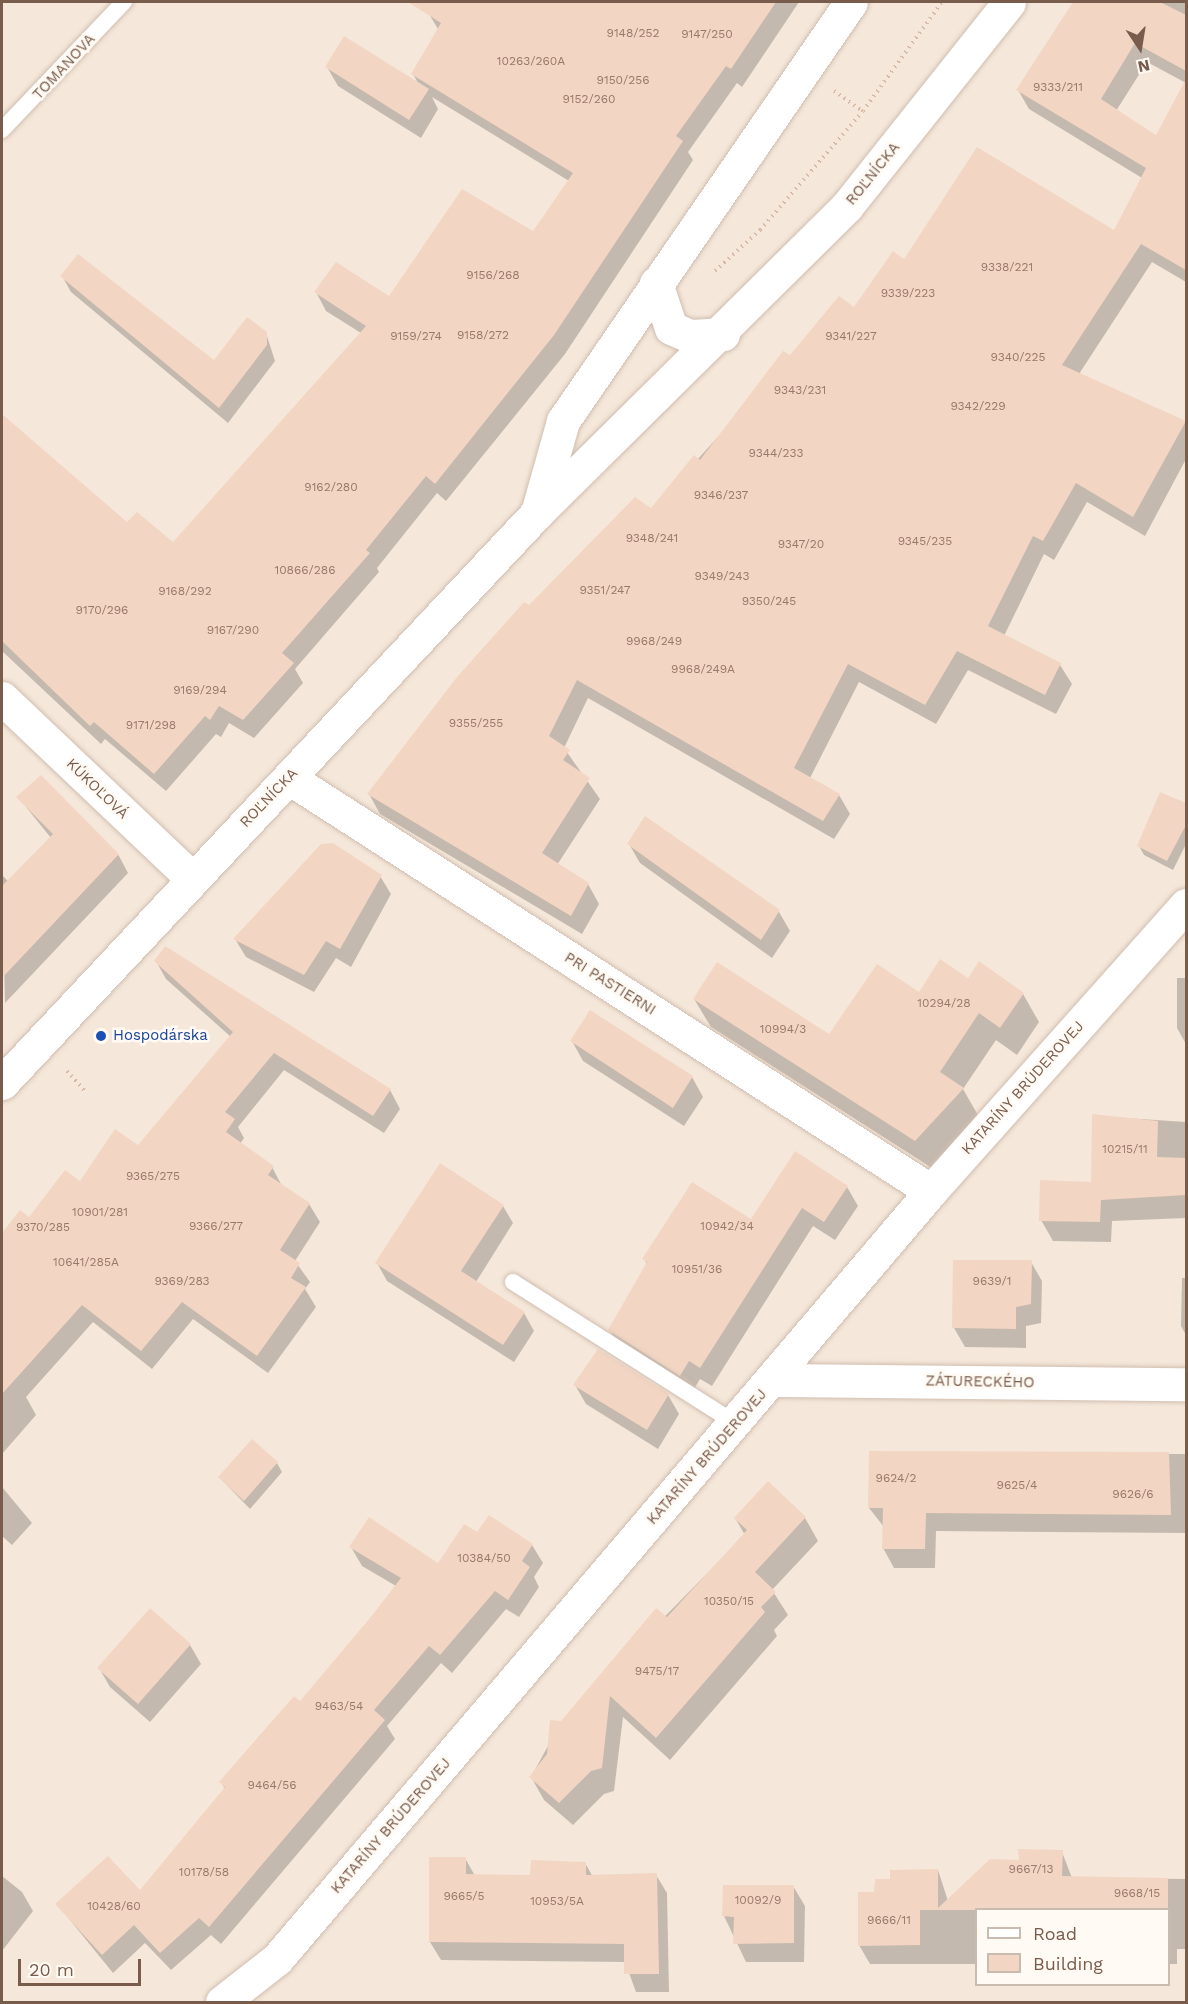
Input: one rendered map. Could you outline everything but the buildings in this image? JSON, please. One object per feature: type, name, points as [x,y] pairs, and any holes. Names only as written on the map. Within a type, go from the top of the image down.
[{"type":"street","name":"ROĽNÍCKA","points":[[537,513],[563,421],[851,2]]},
{"type":"street","name":"ROĽNÍCKA","points":[[2,1083],[537,513],[723,334],[848,206],[1009,2]]},
{"type":"street","points":[[656,283],[671,328],[690,336],[723,334]]},
{"type":"street","name":"KÚKOĽOVÁ","points":[[2,698],[192,879]]},
{"type":"street","name":"PRI PASTIERNI","points":[[289,778],[931,1191]]},
{"type":"street","name":"KATARÍNY BRÚDEROVEJ","points":[[222,2002],[277,1959],[773,1380],[931,1191],[1186,905]]},
{"type":"street","name":"ZÁTURECKÉHO","points":[[773,1380],[1186,1384]]},
{"type":"lane","name":"TOMANOVA","points":[[2,130],[124,2]]},
{"type":"lane","points":[[513,1282],[735,1423]]},
{"type":"path","points":[[707,278],[760,230],[863,111],[942,2]]},
{"type":"path","points":[[67,1072],[86,1092]]},
{"type":"shaded area","points":[[2,2],[1186,2],[1186,2002],[2,2002]]},
{"type":"place","name":"Hospodárska","points":[[101,1036]]}]
